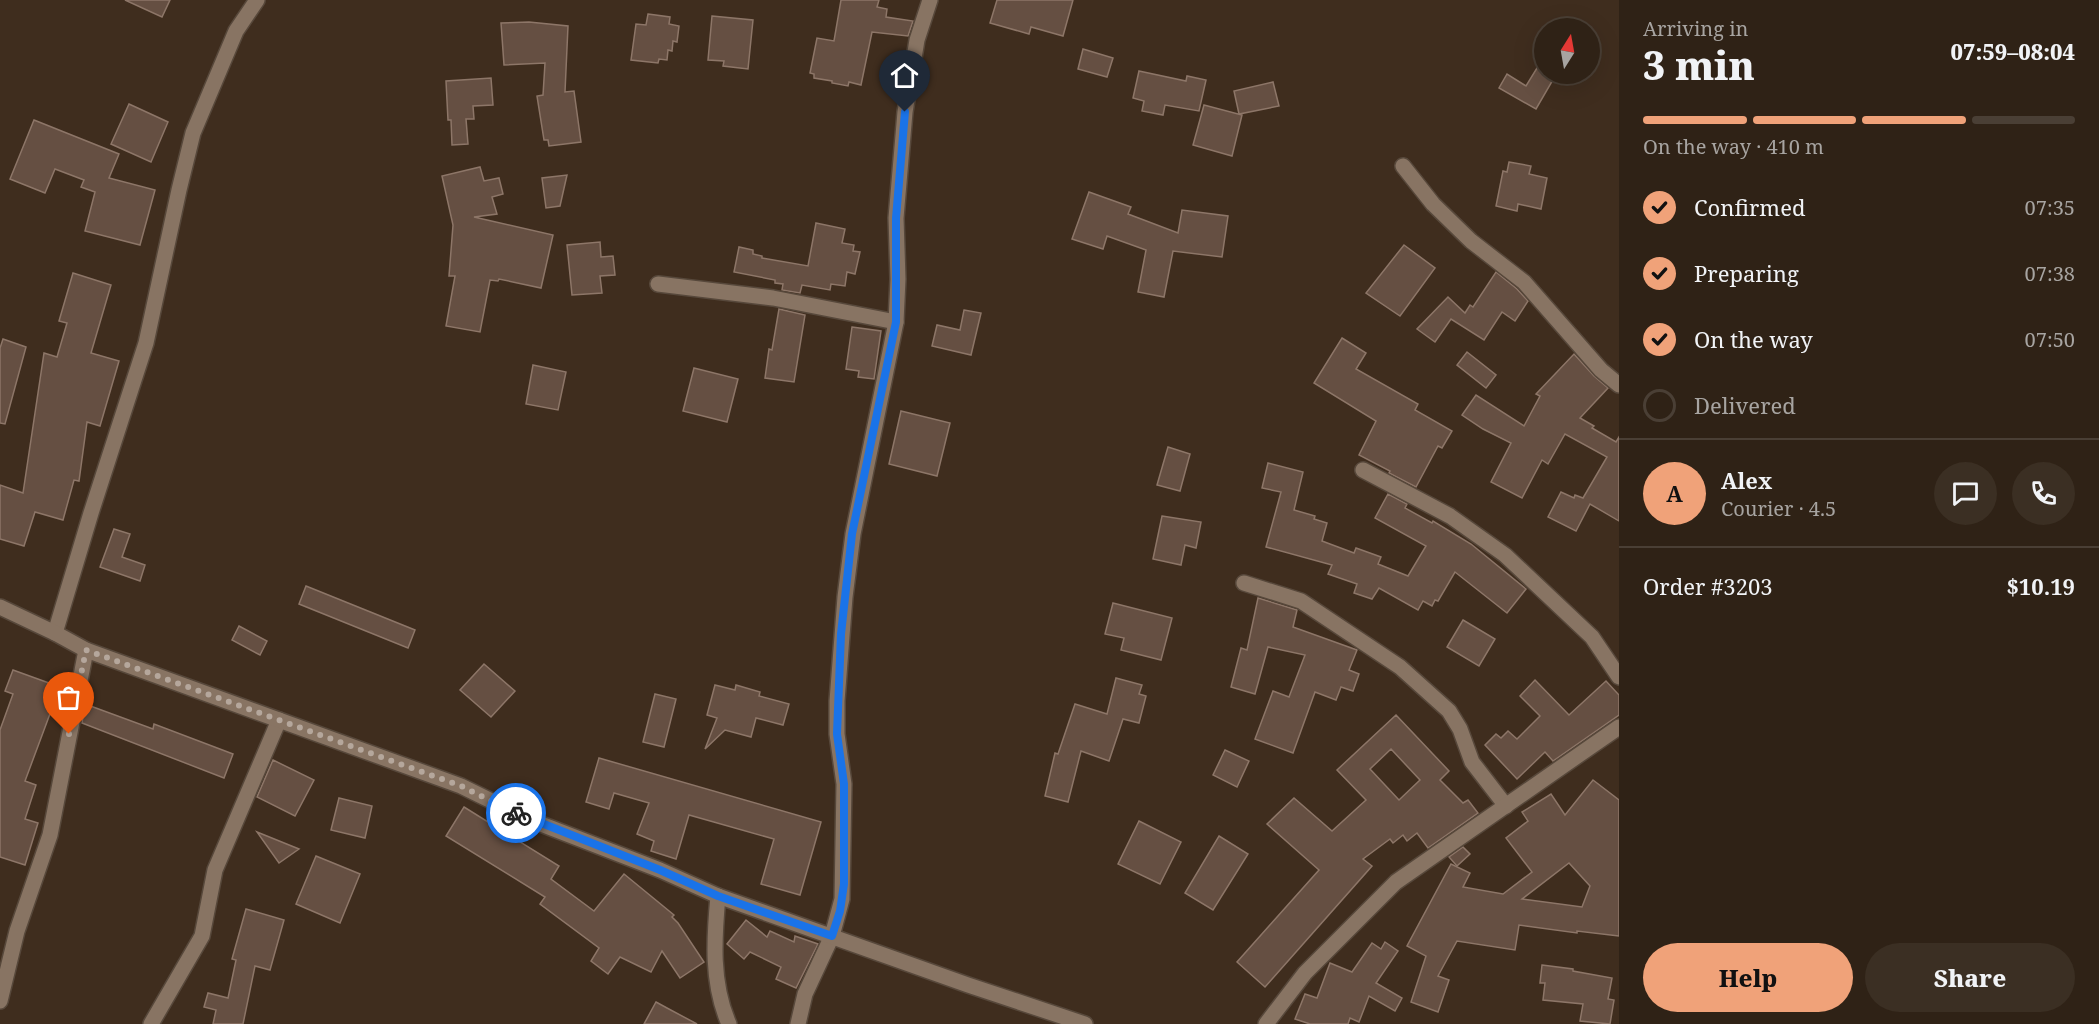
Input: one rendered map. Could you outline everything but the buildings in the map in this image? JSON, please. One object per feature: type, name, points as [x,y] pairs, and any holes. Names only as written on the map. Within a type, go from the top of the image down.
[{"type":"street","points":[[56,633],[91,513],[146,343],[179,190],[194,133],[236,31],[257,0]]},
{"type":"street","points":[[798,1024],[805,994],[832,936],[840,911],[844,884],[844,784],[837,734],[837,701],[845,597],[852,534],[896,322],[896,218],[904,118],[917,40],[930,0]]},
{"type":"street","points":[[1403,166],[1433,204],[1471,241],[1524,282],[1601,370],[1619,385]]},
{"type":"street","points":[[658,284],[773,298],[896,322]]},
{"type":"street","points":[[1363,470],[1450,516],[1504,555],[1592,637],[1619,676]]},
{"type":"street","points":[[1244,583],[1300,601],[1400,667],[1449,711],[1460,729],[1472,762],[1506,806]]},
{"type":"street","points":[[0,607],[86,650],[461,786],[528,819],[660,870],[718,896],[1085,1024]]},
{"type":"street","points":[[0,1001],[17,931],[50,835],[86,650]]},
{"type":"street","points":[[151,1024],[202,936],[215,870],[279,720]]},
{"type":"street","points":[[1266,1024],[1305,974],[1396,882],[1619,727]]},
{"type":"street","points":[[718,896],[714,963],[718,987],[729,1024]]},
{"type":"way so far","points":[[69,734],[86,650],[461,786],[516,813]]},
{"type":"route","points":[[516,813],[660,870],[718,896],[832,936],[840,911],[844,884],[844,784],[837,734],[841,634],[852,534],[896,322],[898,279],[896,218],[905,112]]}]
